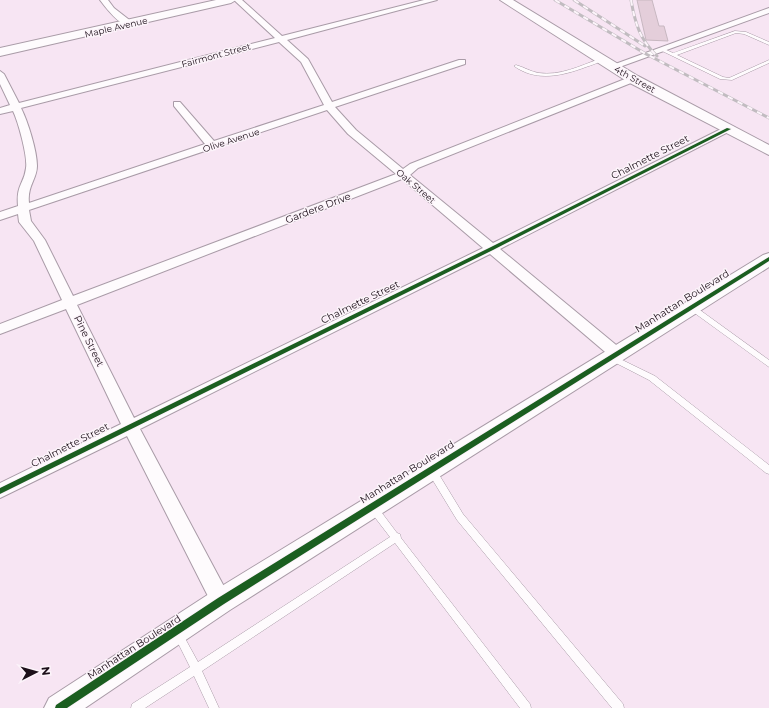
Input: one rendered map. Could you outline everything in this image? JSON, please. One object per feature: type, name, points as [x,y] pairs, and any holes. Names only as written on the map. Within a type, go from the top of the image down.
[{"type":"street","points":[[104,0],[111,10],[129,24]]},
{"type":"street","name":"Maple Avenue","points":[[0,52],[231,0]]},
{"type":"street","name":"Oak Street","points":[[238,0],[306,61],[330,107],[352,132],[491,249],[613,355]]},
{"type":"street","name":"Fairmont Street","points":[[0,111],[433,0]]},
{"type":"street","name":"4th Street","points":[[505,0],[633,79],[769,151]]},
{"type":"street","points":[[606,63],[660,49],[769,10]]},
{"type":"street","name":"Olive Avenue","points":[[0,216],[462,62]]},
{"type":"street","name":"Pine Street","points":[[0,74],[23,122],[32,167],[22,193],[25,222],[40,240],[130,426],[221,601]]},
{"type":"street","name":"Gardere Drive","points":[[0,330],[403,175],[414,166],[633,79]]},
{"type":"street","points":[[177,104],[212,146]]},
{"type":"street","name":"Chalmette Street","points":[[0,491],[491,249],[729,129]]},
{"type":"street","name":"Manhattan Boulevard","points":[[59,708],[221,601],[769,259]]},
{"type":"lane","points":[[673,55],[736,32],[746,33],[769,44]]},
{"type":"lane","points":[[660,49],[722,78],[730,79],[769,61]]},
{"type":"lane","points":[[516,66],[530,73],[547,75],[606,63]]},
{"type":"lane","points":[[691,307],[769,364]]},
{"type":"lane","points":[[613,355],[652,378],[769,470]]},
{"type":"lane","points":[[431,469],[460,517],[619,708]]},
{"type":"lane","points":[[372,506],[526,708]]},
{"type":"lane","points":[[136,708],[397,537]]},
{"type":"lane","points":[[176,630],[214,708]]},
{"type":"building","points":[[637,0],[652,0],[659,26],[664,26],[668,41],[646,40]]},
{"type":"railway","points":[[555,0],[646,54],[769,118]]},
{"type":"railway","points":[[574,0],[645,46]]},
{"type":"railway","points":[[631,0],[639,31],[646,44],[657,56]]},
{"type":"cycle path","points":[[0,491],[491,249],[729,129]]},
{"type":"cycle path","points":[[59,708],[221,601],[769,259]]}]
